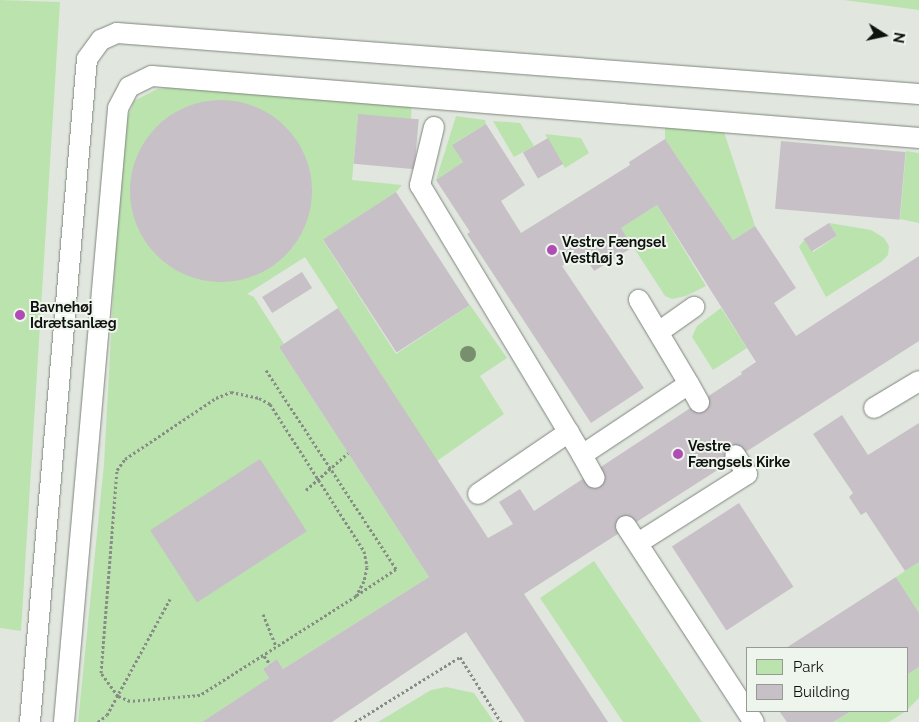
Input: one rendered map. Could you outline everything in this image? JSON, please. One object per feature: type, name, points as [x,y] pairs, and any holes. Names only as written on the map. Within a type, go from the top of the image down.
[{"type":"lane","points":[[30,722],[87,59],[101,40],[118,33],[919,94]]},
{"type":"lane","points":[[64,722],[118,108],[128,88],[152,76],[919,138]]},
{"type":"lane","points":[[434,127],[420,185],[595,478]]},
{"type":"lane","points":[[639,300],[660,331],[700,402]]},
{"type":"lane","points":[[660,331],[694,307]]},
{"type":"lane","points":[[874,408],[919,381]]},
{"type":"lane","points":[[582,455],[689,384]]},
{"type":"lane","points":[[478,494],[569,432]]},
{"type":"lane","points":[[638,543],[747,474],[736,455]]},
{"type":"lane","points":[[626,526],[746,710]]},
{"type":"path","points":[[266,370],[396,569],[356,596],[276,647],[264,656],[200,695],[130,702],[118,696],[101,673],[117,470],[125,459],[216,398],[231,392],[244,393],[270,404],[364,551],[368,567],[356,596]]},
{"type":"path","points":[[306,490],[348,453]]},
{"type":"path","points":[[98,722],[107,715],[170,599]]},
{"type":"path","points":[[263,614],[276,647]]},
{"type":"path","points":[[264,656],[270,664]]},
{"type":"path","points":[[357,721],[460,657],[501,722]]},
{"type":"path","points":[[357,721],[364,722]]},
{"type":"green space","name":"Bavnehøj Idrætsanlæg","points":[[0,0],[60,2],[21,631],[0,628]]},
{"type":"green space","points":[[844,0],[919,0],[919,10]]},
{"type":"green space","points":[[204,84],[412,101],[411,119],[358,115],[352,180],[402,185],[396,192],[323,240],[396,354],[470,305],[507,358],[480,376],[504,414],[437,461],[305,257],[247,294],[254,297],[284,344],[279,347],[429,577],[283,669],[277,659],[263,669],[269,678],[202,722],[78,722],[104,464],[122,132],[134,101],[157,89]]},
{"type":"green space","points":[[456,116],[485,120],[486,124],[453,144],[463,162],[436,180]]},
{"type":"green space","points":[[493,121],[520,123],[534,146],[514,157]]},
{"type":"green space","points":[[665,127],[724,132],[755,226],[733,240],[665,139]]},
{"type":"green space","points":[[545,134],[581,138],[589,153],[565,168]]},
{"type":"green space","points":[[906,151],[919,153],[919,223],[900,219]]},
{"type":"green space","points":[[657,205],[706,286],[686,296],[672,299],[665,296],[621,228]]},
{"type":"green space","points":[[829,223],[871,230],[884,238],[889,246],[888,255],[881,262],[826,297],[799,247],[804,240],[813,252],[837,236]]},
{"type":"green space","points":[[721,308],[747,348],[713,370],[692,337],[697,326]]},
{"type":"green space","points":[[594,561],[702,722],[623,722],[540,598]]},
{"type":"green space","points":[[919,562],[919,613],[896,577]]},
{"type":"green space","points":[[919,667],[919,698],[909,708],[909,673]]},
{"type":"green space","points":[[446,687],[474,693],[494,722],[378,722],[431,690]]},
{"type":"green space","points":[[849,712],[904,712],[889,722],[833,722]]},
{"type":"building","points":[[230,100],[256,107],[272,115],[291,133],[305,156],[312,182],[312,200],[305,226],[297,242],[279,261],[272,267],[247,278],[230,282],[212,282],[186,275],[170,267],[145,242],[137,226],[132,209],[130,182],[137,156],[145,140],[170,115],[186,107],[203,102]]},
{"type":"building","points":[[358,114],[419,119],[414,169],[354,164]]},
{"type":"building","points":[[486,124],[525,185],[501,201],[521,233],[630,165],[629,162],[665,139],[733,240],[755,226],[796,288],[774,303],[796,336],[919,256],[919,341],[524,594],[608,722],[525,722],[466,632],[332,722],[202,722],[269,678],[263,669],[277,659],[283,669],[429,577],[279,347],[338,308],[488,538],[513,524],[499,502],[520,489],[534,511],[742,374],[741,372],[756,362],[657,205],[621,228],[633,247],[594,271],[583,253],[562,266],[644,388],[591,423],[467,234],[470,232],[436,180],[463,162],[452,145]]},
{"type":"building","points":[[548,138],[563,164],[538,178],[523,152]]},
{"type":"building","points":[[781,141],[906,152],[900,220],[775,209]]},
{"type":"building","points":[[396,192],[470,305],[397,353],[323,239]]},
{"type":"building","points":[[829,223],[837,236],[812,252],[804,239]]},
{"type":"building","points":[[302,272],[312,288],[272,313],[262,297]]},
{"type":"building","points":[[842,415],[868,455],[919,423],[919,562],[905,571],[866,512],[861,515],[849,497],[853,493],[813,434]]},
{"type":"building","points":[[260,459],[307,531],[197,602],[150,530]]},
{"type":"building","points":[[739,503],[793,587],[726,630],[672,547]]},
{"type":"building","points":[[896,577],[919,613],[919,667],[909,673],[909,647],[788,647]]},
{"type":"building","points":[[780,712],[849,712],[833,722],[787,722]]},
{"type":"place","name":"Vestre Fængsel Vestfløj 3","points":[[552,250]]},
{"type":"place","name":"Bavnehøj Idrætsanlæg","points":[[20,315]]},
{"type":"place","name":"Vestre Fængsels Kirke","points":[[678,454]]}]
